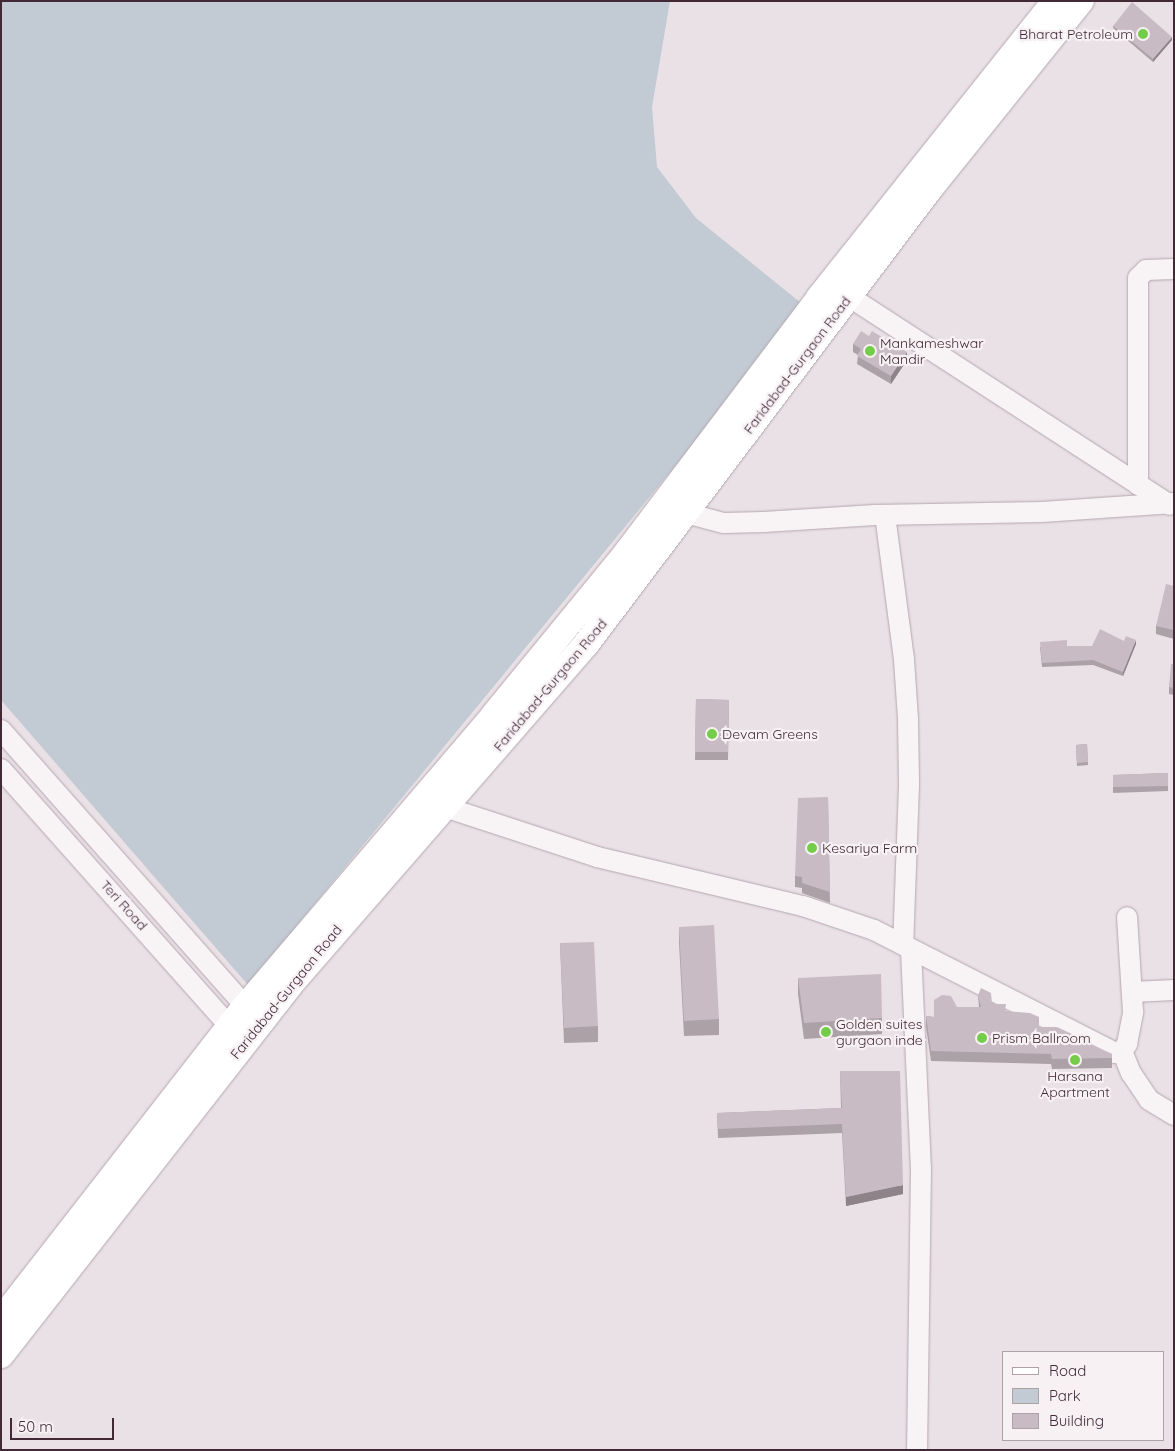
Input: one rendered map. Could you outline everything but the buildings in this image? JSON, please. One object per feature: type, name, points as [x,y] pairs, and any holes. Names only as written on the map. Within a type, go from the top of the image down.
[{"type":"main road","name":"Faridabad-Gurgaon Road","points":[[1,1355],[245,1025],[323,944],[445,808],[587,643],[686,513],[840,291],[1055,1]]},
{"type":"main road","name":"Faridabad-Gurgaon Road","points":[[1,1320],[245,1025],[840,291],[928,191],[1081,1]]},
{"type":"street","points":[[1138,484],[1138,278],[1146,270],[1174,269]]},
{"type":"street","points":[[840,291],[1172,505]]},
{"type":"street","points":[[686,513],[724,523],[885,515],[1042,512],[1172,505]]},
{"type":"street","points":[[885,515],[904,660],[908,719],[907,948],[918,1057],[921,1188],[917,1450]]},
{"type":"street","points":[[1,730],[245,1025]]},
{"type":"street","name":"Teri Road","points":[[1,769],[245,1025]]},
{"type":"street","points":[[445,808],[597,857],[803,906],[874,930],[1107,1050],[1122,1051]]},
{"type":"street","points":[[1127,917],[1132,992],[1131,1032],[1122,1051],[1131,1073],[1149,1100],[1174,1115]]},
{"type":"street","points":[[1132,992],[1174,990]]},
{"type":"green space","points":[[1,1],[670,1],[652,107],[657,167],[696,218],[806,307],[248,985],[1,700]]},
{"type":"place","name":"Bharat Petroleum","points":[[1143,34]]},
{"type":"place","name":"Mankameshwar Mandir","points":[[870,351]]},
{"type":"place","name":"Devam Greens","points":[[712,734]]},
{"type":"place","name":"Kesariya Farm","points":[[812,848]]},
{"type":"place","name":"Golden suites gurgaon inde","points":[[826,1032]]},
{"type":"place","name":"Prism Ballroom","points":[[982,1038]]},
{"type":"place","name":"Harsana Apartment","points":[[1075,1060]]}]
